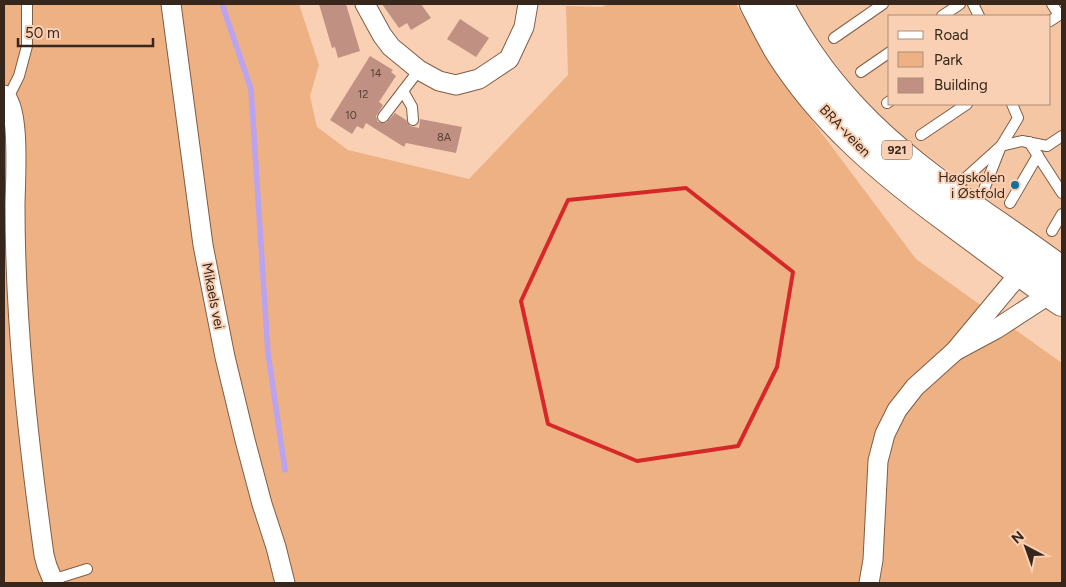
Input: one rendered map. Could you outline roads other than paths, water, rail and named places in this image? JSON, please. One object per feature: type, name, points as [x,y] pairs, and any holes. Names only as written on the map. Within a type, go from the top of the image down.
[{"type":"main road","name":"BRA-veien","points":[[754,4],[778,50],[800,80],[843,132],[865,154],[886,172],[956,208],[1056,282]]},
{"type":"main road","name":"BRA-veien","points":[[779,4],[808,53],[868,125],[905,158],[1020,273],[1056,282]]},
{"type":"street","name":"Mikaels vei","points":[[171,4],[203,245],[245,440],[285,583]]},
{"type":"street","points":[[365,4],[391,47],[419,70],[439,81],[456,85],[479,80],[509,59],[524,27],[528,4]]},
{"type":"street","points":[[6,97],[15,121],[16,250],[23,385],[44,555],[53,581]]},
{"type":"street","points":[[869,583],[873,560],[878,461],[885,434],[897,410],[915,387],[955,351],[1020,273]]},
{"type":"street","points":[[955,351],[996,329],[1039,300],[1056,282]]},
{"type":"lane","points":[[6,97],[19,76],[27,46],[27,4]]},
{"type":"lane","points":[[834,38],[883,4]]},
{"type":"lane","points":[[944,15],[960,4]]},
{"type":"lane","points":[[1052,4],[1055,18],[1062,26]]},
{"type":"lane","points":[[861,72],[888,53]]},
{"type":"lane","points":[[383,117],[419,70]]},
{"type":"lane","points":[[403,91],[412,108],[413,120]]},
{"type":"lane","points":[[921,135],[966,105]]},
{"type":"lane","points":[[956,208],[1001,146],[1018,118],[1012,105]]},
{"type":"lane","points":[[1001,146],[1022,141],[1047,146],[1062,136]]},
{"type":"lane","points":[[1029,142],[1062,193]]},
{"type":"lane","points":[[956,208],[983,192],[1001,146]]},
{"type":"lane","points":[[1010,203],[1038,155]]},
{"type":"lane","points":[[1052,231],[1062,214]]},
{"type":"lane","points":[[53,581],[87,570]]},
{"type":"waterway","points":[[222,4],[251,89],[268,353],[285,470]]},
{"type":"place","name":"Høgskolen i Østfold","points":[[1015,185]]}]
